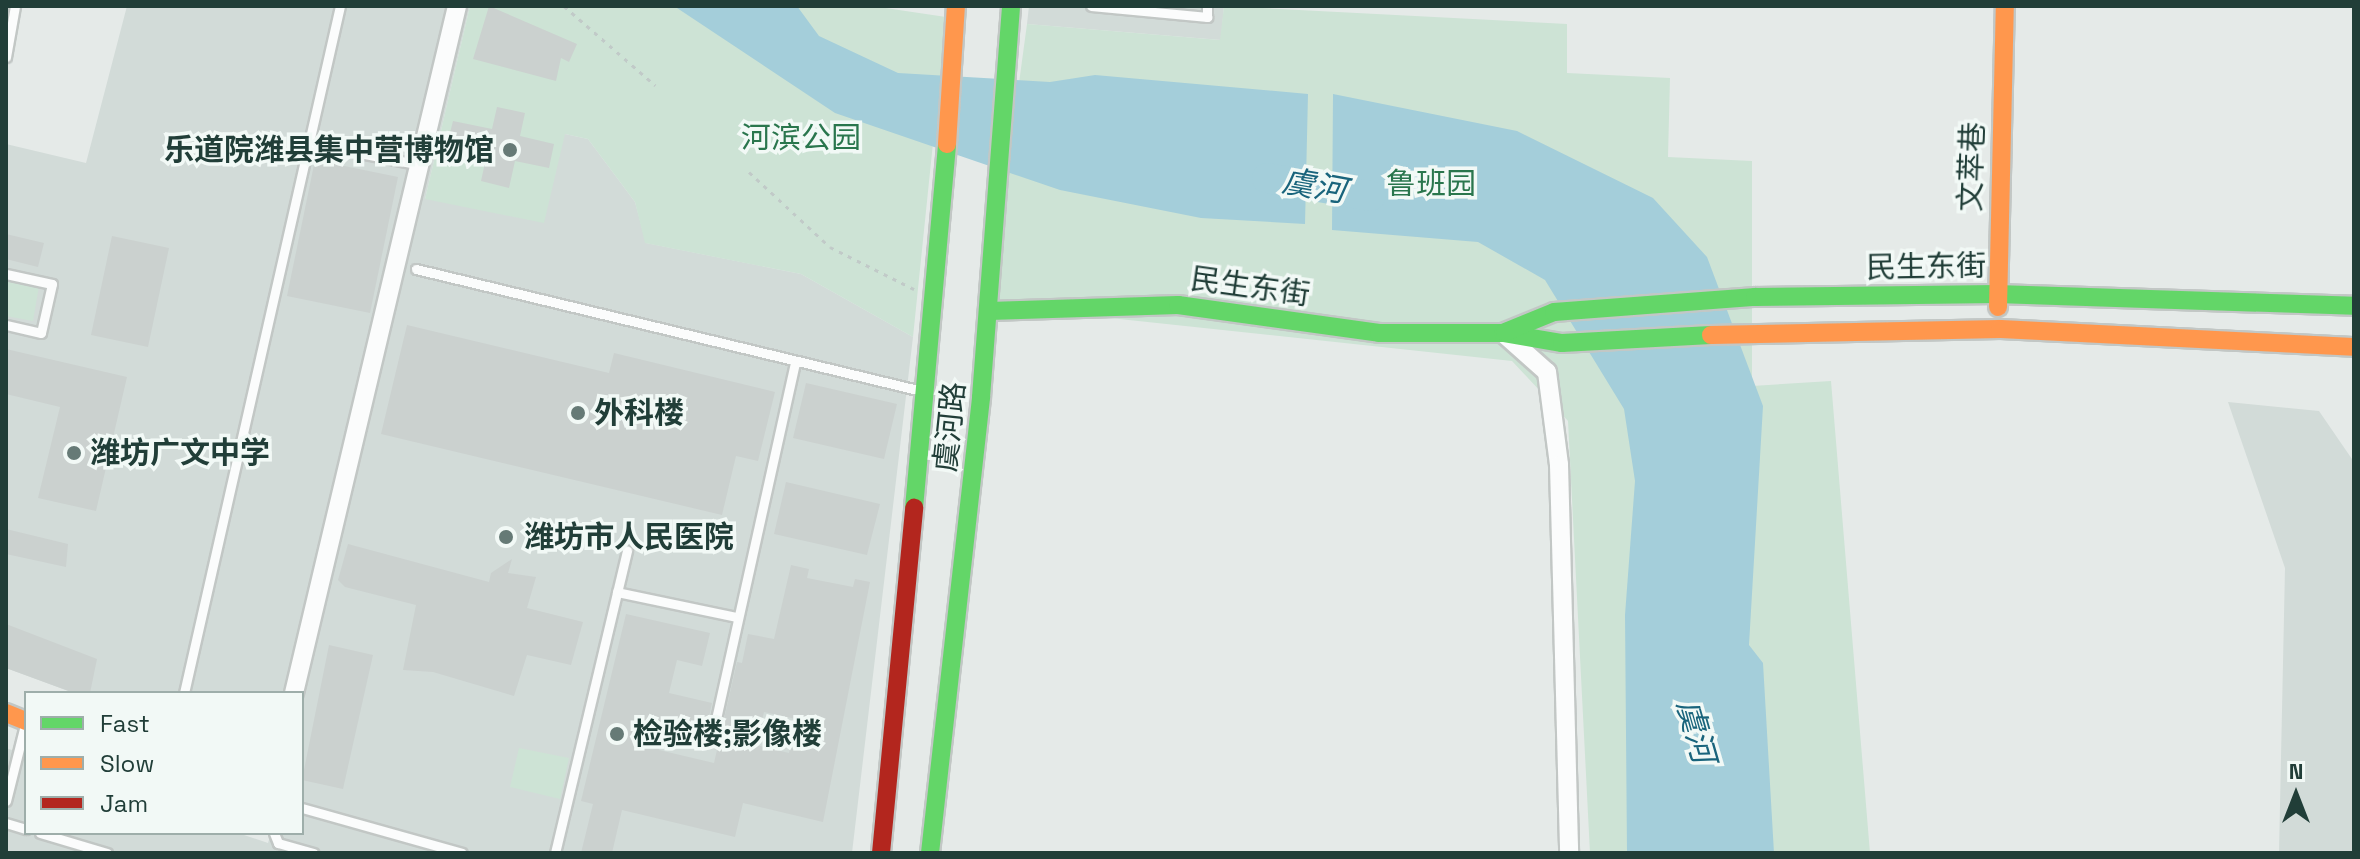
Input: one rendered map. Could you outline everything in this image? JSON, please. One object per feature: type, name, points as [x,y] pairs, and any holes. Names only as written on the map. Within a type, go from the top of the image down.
[{"type":"street","points":[[294,691],[457,6]]},
{"type":"street","name":"虞河路","points":[[881,853],[946,167],[956,6]]},
{"type":"street","name":"虞河路","points":[[930,853],[989,311],[1011,6]]},
{"type":"street","name":"文萃巷","points":[[2000,329],[1997,294],[2005,6]]},
{"type":"street","name":"民生东街","points":[[1503,333],[1554,312],[1755,297],[1997,294],[2354,306]]},
{"type":"street","name":"民生东街","points":[[989,311],[1178,305],[1379,333],[1503,333],[1562,343],[1756,332],[2000,329],[2354,347]]},
{"type":"street","points":[[1503,333],[1547,372],[1559,465],[1569,853]]},
{"type":"lane","points":[[6,57],[15,6]]},
{"type":"lane","points":[[184,691],[340,6]]},
{"type":"lane","points":[[1091,6],[1207,17],[1207,6]]},
{"type":"lane","points":[[307,143],[421,165]]},
{"type":"lane","points":[[416,269],[925,392]]},
{"type":"lane","points":[[6,274],[52,284],[41,333],[6,325]]},
{"type":"lane","points":[[712,737],[795,362]]},
{"type":"lane","points":[[555,853],[627,550]]},
{"type":"lane","points":[[617,592],[737,617]]},
{"type":"lane","points":[[6,801],[24,729]]},
{"type":"lane","points":[[304,809],[462,853]]},
{"type":"lane","points":[[47,835],[107,853]]},
{"type":"lane","points":[[275,835],[278,843],[314,853]]},
{"type":"path","points":[[564,6],[655,85]]},
{"type":"path","points":[[749,172],[830,247],[934,300]]},
{"type":"shaded area","name":"潍坊市人民医院","points":[[127,6],[470,6],[425,199],[565,134],[588,139],[635,202],[646,243],[801,274],[913,337],[852,853],[6,853],[6,748],[24,754],[24,835],[244,835],[268,843],[270,835],[304,835],[304,691],[69,691],[6,668],[6,144],[86,163]]},
{"type":"shaded area","points":[[1029,6],[1224,6],[1221,40],[1027,24]]},
{"type":"shaded area","points":[[2228,402],[2319,411],[2354,462],[2354,853],[2279,853],[2285,568]]},
{"type":"green space","name":"河滨公园","points":[[470,6],[872,6],[946,17],[913,337],[801,274],[645,243],[635,202],[588,139],[565,134],[544,223],[425,199]]},
{"type":"green space","name":"鲁班园","points":[[1224,6],[1567,24],[1567,73],[1670,78],[1668,157],[1752,161],[1752,386],[1831,381],[1870,853],[1590,853],[1568,421],[1512,361],[989,305],[1027,24],[1220,40]]},
{"type":"green space","points":[[6,279],[39,286],[33,321],[6,316]]},
{"type":"green space","points":[[519,748],[569,758],[560,799],[510,787]]},
{"type":"water","points":[[674,6],[797,6],[819,36],[898,73],[1050,82],[1095,75],[1308,94],[1305,224],[1201,218],[1060,190],[835,113]]},
{"type":"water","points":[[1333,94],[1517,131],[1653,198],[1707,257],[1763,406],[1749,645],[1763,663],[1774,853],[1627,853],[1625,615],[1635,481],[1624,409],[1545,280],[1478,242],[1332,230]]},
{"type":"building","points":[[489,6],[577,44],[569,62],[561,58],[556,81],[473,59]]},
{"type":"building","name":"乐道院潍县集中营博物馆","points":[[497,107],[525,113],[520,136],[554,144],[549,168],[515,161],[509,188],[481,181],[487,154],[447,145],[453,121],[492,129]]},
{"type":"building","points":[[315,160],[398,177],[370,313],[287,296]]},
{"type":"building","points":[[6,234],[44,243],[38,267],[6,259]]},
{"type":"building","points":[[112,236],[169,248],[148,347],[91,335]]},
{"type":"building","name":"外科楼","points":[[407,325],[609,373],[614,353],[775,392],[758,461],[736,456],[722,515],[381,434]]},
{"type":"building","points":[[6,349],[127,377],[96,511],[38,498],[60,407],[6,394]]},
{"type":"building","points":[[806,383],[897,404],[884,459],[793,438]]},
{"type":"building","points":[[786,482],[880,504],[867,555],[774,534]]},
{"type":"building","points":[[6,529],[68,544],[66,567],[6,554]]},
{"type":"building","points":[[348,544],[489,582],[491,573],[512,559],[508,573],[536,577],[527,608],[583,622],[571,665],[527,655],[514,696],[433,672],[403,670],[416,605],[345,587],[338,580]]},
{"type":"building","points":[[791,565],[809,569],[807,578],[853,587],[855,579],[870,582],[823,822],[743,803],[735,837],[622,810],[612,853],[581,853],[593,804],[581,801],[626,614],[710,633],[702,666],[677,660],[669,693],[712,703],[706,731],[666,722],[659,750],[714,763],[737,662],[742,663],[748,634],[774,639]],"holes":[[[764,712],[796,719],[789,753],[756,745]]]},
{"type":"building","points":[[6,624],[97,659],[90,691],[69,691],[6,668]]},
{"type":"building","points":[[329,645],[373,655],[343,789],[304,780]]},
{"type":"waterway","name":"虞河","points":[[1267,178],[1370,196]]},
{"type":"traffic: fast","points":[[930,853],[981,397],[1011,6]]},
{"type":"traffic: fast","points":[[914,508],[947,144]]},
{"type":"traffic: fast","points":[[1505,332],[1554,312],[1755,297],[1997,294],[2354,306]]},
{"type":"traffic: fast","points":[[989,311],[1178,305],[1379,333],[1503,333],[1562,343],[1711,335]]},
{"type":"traffic: slow","points":[[947,144],[956,6]]},
{"type":"traffic: slow","points":[[1998,307],[2005,6]]},
{"type":"traffic: slow","points":[[1711,335],[2000,329],[2354,347]]},
{"type":"traffic: slow","points":[[6,713],[24,720]]},
{"type":"traffic: jam","points":[[881,853],[914,508]]},
{"type":"place","name":"乐道院潍县集中营博物馆","points":[[510,150]]},
{"type":"place","name":"外科楼","points":[[578,413]]},
{"type":"place","name":"潍坊广文中学","points":[[74,453]]},
{"type":"place","name":"潍坊市人民医院","points":[[506,537]]},
{"type":"place","name":"检验楼;影像楼","points":[[617,734]]}]
